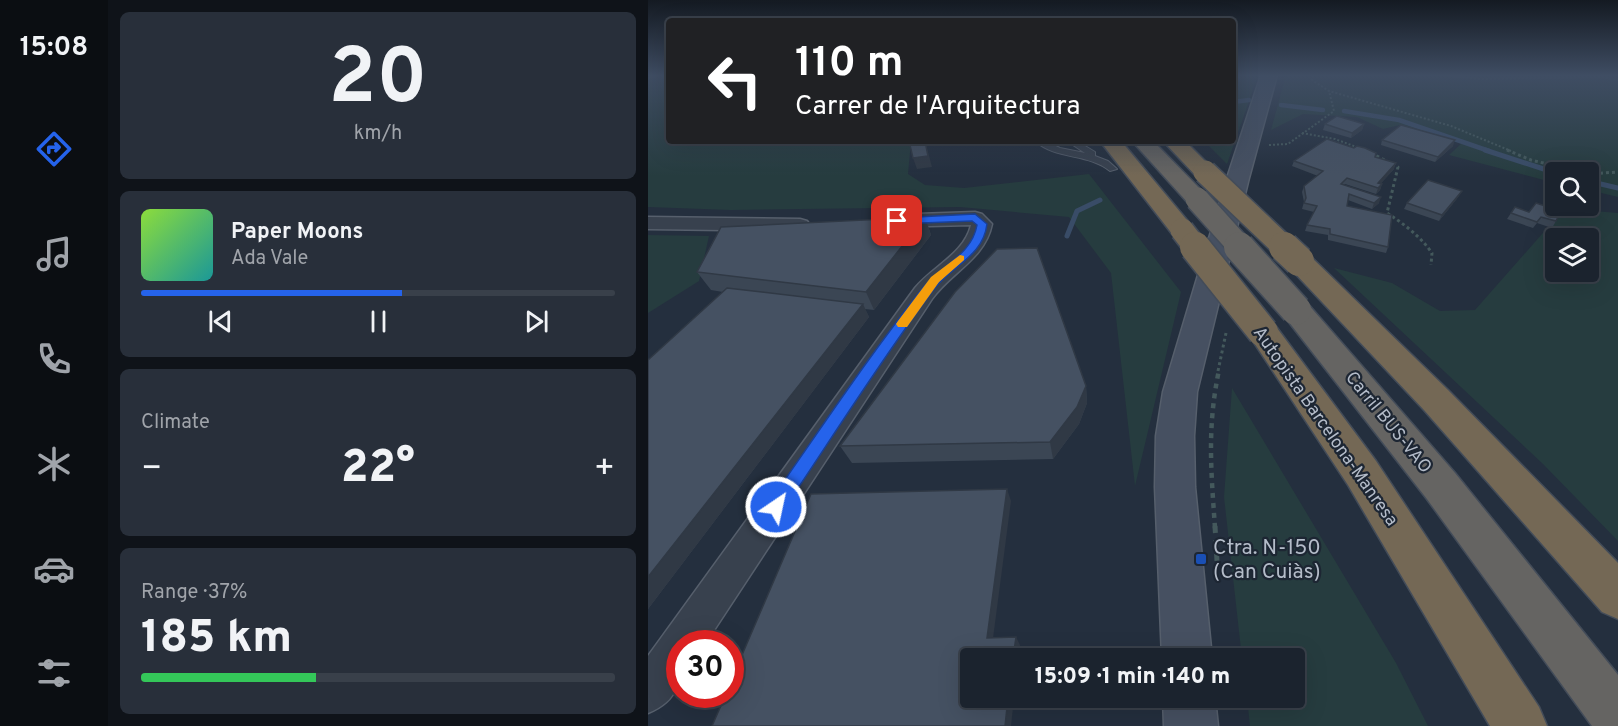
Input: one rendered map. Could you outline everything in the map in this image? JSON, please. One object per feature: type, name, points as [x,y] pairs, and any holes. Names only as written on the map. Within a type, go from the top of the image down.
[{"type":"highway","name":"Carril BUS-VAO","points":[[1145,144],[1197,199],[1266,315],[1441,486],[1618,717]]},
{"type":"highway","points":[[1176,144],[1299,261],[1436,400],[1618,596]]},
{"type":"highway","name":"Autopista Barcelona-Manresa","points":[[1107,156],[1146,212],[1180,236],[1266,315],[1520,726]]},
{"type":"highway","points":[[1555,633],[1618,708]]},
{"type":"highway","points":[[1555,633],[1615,726]]},
{"type":"main road","points":[[1186,648],[1175,487],[1175,436],[1180,392],[1259,109]]},
{"type":"main road","points":[[1190,708],[1191,726]]},
{"type":"street","points":[[690,630],[911,312],[935,280],[972,250],[980,236],[982,224],[975,218],[959,217],[867,222]]},
{"type":"street","points":[[648,223],[816,225]]},
{"type":"street","points":[[648,692],[666,666]]},
{"type":"lane","points":[[1045,144],[1062,153],[1107,156]]},
{"type":"lane","points":[[1078,144],[1107,156]]},
{"type":"path","points":[[1248,144],[1288,144],[1334,111],[1333,109]]},
{"type":"path","points":[[1391,109],[1451,126],[1531,160],[1545,163]]},
{"type":"path","points":[[1302,133],[1335,139],[1398,167],[1387,213],[1407,226],[1425,243],[1432,253],[1431,265]]},
{"type":"path","points":[[1599,173],[1618,172]]},
{"type":"path","points":[[1213,398],[1209,447],[1218,565]]},
{"type":"green space","points":[[648,109],[666,109],[666,144],[911,144],[908,174],[925,185],[964,188],[1089,174],[1181,292],[1135,486],[1111,273],[1069,217],[960,207],[731,210],[648,207]]},
{"type":"green space","points":[[1236,109],[1246,109],[1236,138]]},
{"type":"green space","points":[[1277,109],[1618,109],[1618,197],[1599,192],[1599,162],[1545,162],[1545,180],[1449,155],[1462,143],[1400,125],[1383,129],[1357,117],[1303,114],[1271,130]]},
{"type":"green space","points":[[1207,144],[1234,144],[1227,164]]},
{"type":"green space","points":[[1599,211],[1618,213],[1618,541],[1543,464],[1334,268],[1392,283],[1440,311],[1475,310],[1545,231],[1545,282],[1599,282],[1599,228],[1547,228],[1548,216],[1599,216]]},
{"type":"green space","points":[[648,235],[709,236],[699,281],[648,313]]},
{"type":"green space","points":[[1232,388],[1396,663],[1428,726],[1250,726],[1248,708],[1305,708],[1305,648],[1241,648],[1224,497]]},
{"type":"building","points":[[1337,116],[1364,124],[1352,133],[1325,124]]},
{"type":"building","points":[[1401,125],[1455,140],[1438,157],[1382,140]]},
{"type":"building","points":[[1327,139],[1354,148],[1357,146],[1365,148],[1376,153],[1375,157],[1396,163],[1378,183],[1382,184],[1378,188],[1347,178],[1341,184],[1381,197],[1374,203],[1349,194],[1347,206],[1392,215],[1388,247],[1330,234],[1330,229],[1307,225],[1317,206],[1304,203],[1306,198],[1304,186],[1323,171],[1294,161]]},
{"type":"building","points":[[910,144],[926,144],[928,156],[913,158]]},
{"type":"building","points":[[1428,180],[1462,191],[1442,215],[1407,203]]},
{"type":"building","points":[[1536,203],[1545,206],[1545,216],[1558,216],[1556,221],[1541,217],[1537,222],[1511,213],[1515,207],[1529,212]]},
{"type":"building","points":[[925,217],[866,292],[697,272],[721,227]]},
{"type":"building","points":[[1037,248],[1086,386],[1077,407],[1050,442],[840,446],[955,292],[997,249]]},
{"type":"building","points":[[727,288],[863,304],[648,577],[648,360]]},
{"type":"building","points":[[1007,489],[987,638],[1016,637],[1014,648],[960,648],[960,708],[1007,708],[1005,726],[712,726],[720,708],[744,708],[744,650],[811,494]]},
{"type":"waterway","points":[[1314,109],[1323,110]]},
{"type":"waterway","points":[[1344,111],[1399,120],[1489,151]]},
{"type":"waterway","points":[[1485,150],[1545,169]]},
{"type":"waterway","points":[[1599,184],[1618,188]]},
{"type":"waterway","points":[[1067,236],[1077,211],[1100,200]]},
{"type":"slow traffic","points":[[902,324],[935,280],[960,258]]},
{"type":"place","name":"Ctra. N-150 (Can Cuiàs)","points":[[1201,559]]},
{"type":"route","points":[[776,507],[935,280],[953,263],[972,250],[980,236],[982,224],[975,218],[959,217],[897,221]]}]
